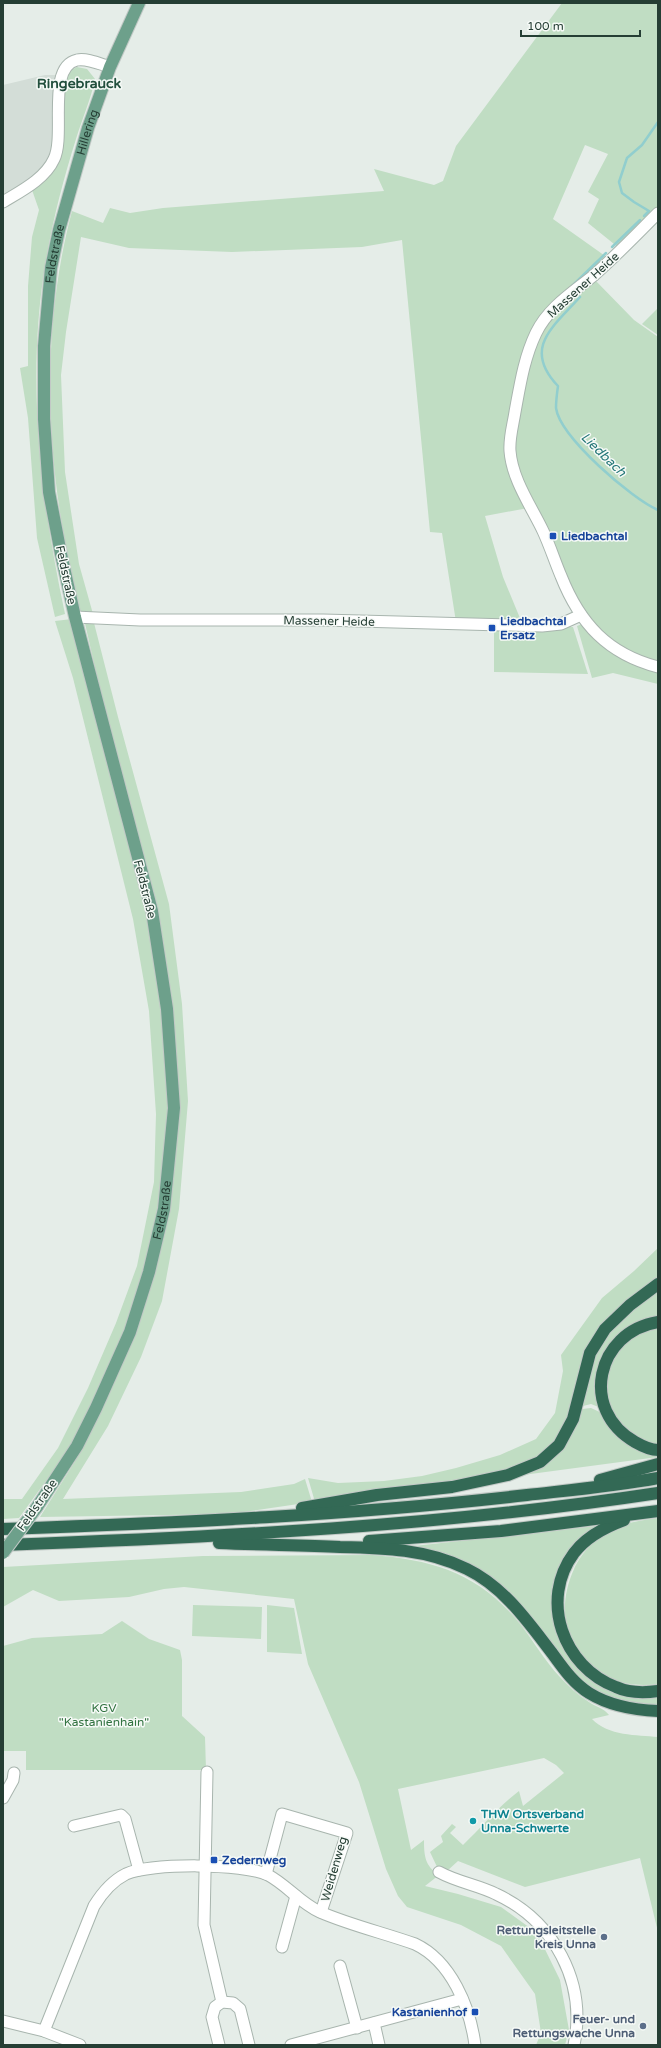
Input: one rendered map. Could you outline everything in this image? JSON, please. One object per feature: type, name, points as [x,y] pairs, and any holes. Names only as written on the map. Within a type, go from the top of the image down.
[{"type":"highway","points":[[230,1520],[377,1495],[452,1487],[508,1475],[540,1462],[559,1445],[573,1419],[590,1353],[605,1329],[630,1305],[658,1284]]},
{"type":"highway","points":[[658,1322],[636,1328],[625,1335],[615,1345],[604,1364],[601,1389],[603,1402],[609,1416],[625,1436],[639,1444],[658,1450]]},
{"type":"highway","points":[[554,1492],[658,1464]]},
{"type":"highway","points":[[3,1529],[230,1520],[459,1503],[658,1478]]},
{"type":"highway","points":[[3,1545],[163,1539],[329,1530],[495,1515],[658,1493]]},
{"type":"highway","points":[[300,1545],[501,1531],[657,1511]]},
{"type":"highway","points":[[657,1511],[609,1525],[585,1542],[574,1553],[567,1565],[560,1583],[557,1601],[558,1618],[562,1633],[569,1648],[580,1664],[595,1677],[616,1688],[629,1691],[658,1691]]},
{"type":"highway","points":[[163,1539],[392,1548],[428,1555],[467,1569],[488,1583],[516,1607],[570,1677],[588,1692],[606,1702],[631,1709],[658,1711]]},
{"type":"main road","name":"Hillering","points":[[68,196],[88,128],[110,67],[139,3]]},
{"type":"main road","name":"Feldstraße","points":[[3,1553],[37,1507],[77,1446],[96,1408],[130,1332],[149,1272],[164,1209],[174,1108],[168,1009],[152,911],[75,617],[49,492],[44,419],[44,346],[51,268],[68,196]]},
{"type":"street","points":[[3,202],[32,182],[53,160],[59,138],[59,78],[66,66],[77,60],[110,67]]},
{"type":"street","name":"Massener Heide","points":[[658,212],[626,246],[593,276],[559,303],[536,332],[524,365],[510,441],[511,460],[517,478],[544,533],[566,588],[581,615],[600,637],[613,648],[634,660],[658,667]]},
{"type":"street","name":"Massener Heide","points":[[75,617],[140,620],[323,620],[542,626],[561,624],[581,615]]},
{"type":"street","points":[[207,1772],[204,1925],[222,2002]]},
{"type":"street","points":[[3,1798],[13,1780],[14,1773]]},
{"type":"street","name":"Weidenweg","points":[[266,1874],[282,1814],[347,1833],[321,1912]]},
{"type":"street","points":[[74,1826],[121,1815],[124,1819],[139,1870]]},
{"type":"street","name":"Weidenweg","points":[[44,2031],[94,1906],[103,1892],[115,1881],[139,1870],[154,1868],[251,1869],[266,1874],[278,1881],[303,1903],[321,1912],[415,1944],[427,1950],[439,1960],[450,1975],[464,2003],[475,2045]]},
{"type":"street","points":[[440,1872],[508,1900],[534,1920],[553,1942],[568,1967],[574,1988],[577,2009],[574,2045]]},
{"type":"street","points":[[282,1947],[296,1896]]},
{"type":"street","points":[[340,1966],[357,2028]]},
{"type":"street","points":[[219,2045],[212,2017],[215,2008],[222,2002],[234,2003],[240,2009],[249,2045]]},
{"type":"street","points":[[291,2045],[310,2043],[374,2023],[464,2003]]},
{"type":"street","points":[[3,2022],[44,2031],[80,2045]]},
{"type":"street","points":[[374,2023],[379,2045]]},
{"type":"shaded area","points":[[45,75],[56,75],[54,151],[41,171],[3,199],[3,85]]},
{"type":"green space","points":[[562,3],[658,3],[658,209],[619,248],[588,223],[599,199],[588,192],[608,154],[585,145],[553,219],[608,258],[541,317],[507,440],[528,508],[485,516],[503,577],[522,623],[456,622],[442,533],[430,532],[402,240],[362,247],[232,252],[129,248],[81,237],[66,332],[61,375],[65,472],[79,564],[93,614],[81,615],[69,565],[60,515],[54,464],[51,413],[51,362],[54,311],[61,261],[72,211],[103,223],[110,208],[130,213],[163,208],[384,191],[374,169],[434,185],[443,181],[456,146]]},
{"type":"green space","points":[[77,67],[87,69],[95,79],[67,170],[51,234],[39,310],[37,354],[39,441],[43,485],[56,571],[65,614],[55,617],[37,538],[28,418],[20,368],[28,366],[28,286],[32,237],[39,210],[32,190],[61,153],[64,139],[63,87],[67,72]]},
{"type":"green space","points":[[594,279],[634,320],[658,337],[658,664],[645,660],[602,635],[574,596],[519,477],[513,450],[526,366],[546,322]]},
{"type":"green space","points":[[658,308],[658,335],[642,324]]},
{"type":"green space","points":[[72,619],[146,912],[162,1009],[169,1112],[158,1206],[145,1269],[126,1332],[94,1404],[64,1456],[19,1518],[3,1519],[3,1499],[22,1499],[58,1448],[88,1388],[116,1323],[137,1266],[154,1182],[156,1114],[149,1011],[133,919],[73,678],[55,621]]},
{"type":"green space","points":[[84,619],[93,619],[169,904],[182,1004],[188,1101],[179,1209],[162,1301],[141,1357],[108,1426],[63,1499],[241,1492],[294,1484],[305,1479],[312,1502],[230,1514],[40,1517],[74,1463],[100,1413],[169,1209],[172,1008]]},
{"type":"green space","points":[[582,624],[658,671],[658,684],[613,673],[592,678],[577,626]]},
{"type":"green space","points":[[494,627],[573,627],[588,674],[494,672]]},
{"type":"green space","points":[[658,1248],[658,1278],[602,1327],[570,1418],[556,1443],[539,1458],[507,1473],[315,1502],[308,1478],[338,1483],[384,1481],[422,1476],[500,1455],[536,1439],[555,1413],[563,1371],[561,1355],[602,1298]]},
{"type":"green space","points":[[658,1289],[658,1316],[635,1323],[611,1344],[601,1408],[591,1404],[579,1407],[593,1355],[607,1332]]},
{"type":"green space","points":[[658,1325],[658,1447],[642,1442],[619,1425],[607,1401],[608,1365],[628,1338]]},
{"type":"green space","points":[[591,1408],[604,1414],[658,1454],[658,1457],[523,1475],[542,1464],[577,1413],[582,1409]]},
{"type":"green space","points":[[658,1518],[658,1684],[640,1685],[622,1683],[610,1679],[604,1675],[583,1657],[575,1646],[569,1634],[566,1622],[565,1609],[569,1582],[574,1569],[584,1553],[593,1542],[603,1534],[626,1524]]},
{"type":"green space","points":[[596,1526],[568,1554],[553,1610],[556,1633],[563,1647],[576,1666],[598,1685],[624,1695],[647,1698],[658,1697],[658,1708],[605,1698],[579,1681],[508,1590],[480,1571],[405,1547]]},
{"type":"green space","points":[[372,1555],[395,1557],[436,1566],[455,1573],[472,1582],[489,1593],[521,1625],[549,1664],[566,1683],[585,1699],[609,1715],[592,1719],[599,1725],[614,1732],[623,1734],[658,1737],[658,1932],[640,1858],[525,1887],[458,1861],[447,1871],[438,1869],[430,1852],[443,1842],[441,1836],[452,1824],[456,1827],[450,1833],[463,1845],[497,1810],[519,1791],[523,1806],[564,1773],[556,1765],[544,1758],[398,1789],[411,1850],[424,1840],[426,1860],[434,1872],[439,1875],[425,1886],[501,1907],[537,1933],[560,1980],[569,2030],[565,2045],[536,2045],[541,2033],[535,1994],[501,1946],[461,1925],[407,1907],[398,1896],[386,1869],[359,1782],[308,1664],[294,1599],[184,1587],[164,1589],[129,1597],[59,1601],[33,1590],[3,1607],[3,1567],[203,1556]]},
{"type":"green space","points":[[193,1605],[262,1607],[261,1639],[192,1636]]},
{"type":"green space","points":[[267,1605],[294,1608],[302,1654],[267,1652]]},
{"type":"green space","name":"KGV \"Kastanienhain\"","points":[[122,1621],[149,1639],[180,1650],[182,1660],[182,1716],[205,1737],[206,1770],[26,1770],[26,1751],[3,1751],[3,1646],[32,1638],[102,1634]]},
{"type":"waterway","name":"Liedbach","points":[[644,216],[649,211],[622,193],[619,182],[627,158],[642,145],[658,122]]},
{"type":"waterway","name":"Liedbach","points":[[612,247],[640,220]]},
{"type":"waterway","name":"Liedbach","points":[[572,286],[606,253]]},
{"type":"waterway","name":"Liedbach","points":[[580,297],[552,328],[545,338],[542,349],[542,360],[558,386],[556,408],[560,420],[583,450],[615,481],[646,504],[658,510]]},
{"type":"place","name":"Liedbachtal","points":[[553,536]]},
{"type":"place","name":"Liedbachtal Ersatz","points":[[492,628]]},
{"type":"place","name":"THW Ortsverband Unna-Schwerte","points":[[473,1821]]},
{"type":"place","name":"Zedernweg","points":[[214,1860]]},
{"type":"place","name":"Rettungsleitstelle Kreis Unna","points":[[604,1937]]},
{"type":"place","name":"Kastanienhof","points":[[475,2012]]},
{"type":"place","name":"Feuer- und Rettungswache Unna","points":[[643,2026]]},
{"type":"district","name":"Ringebrauck","points":[[79,83]]}]
